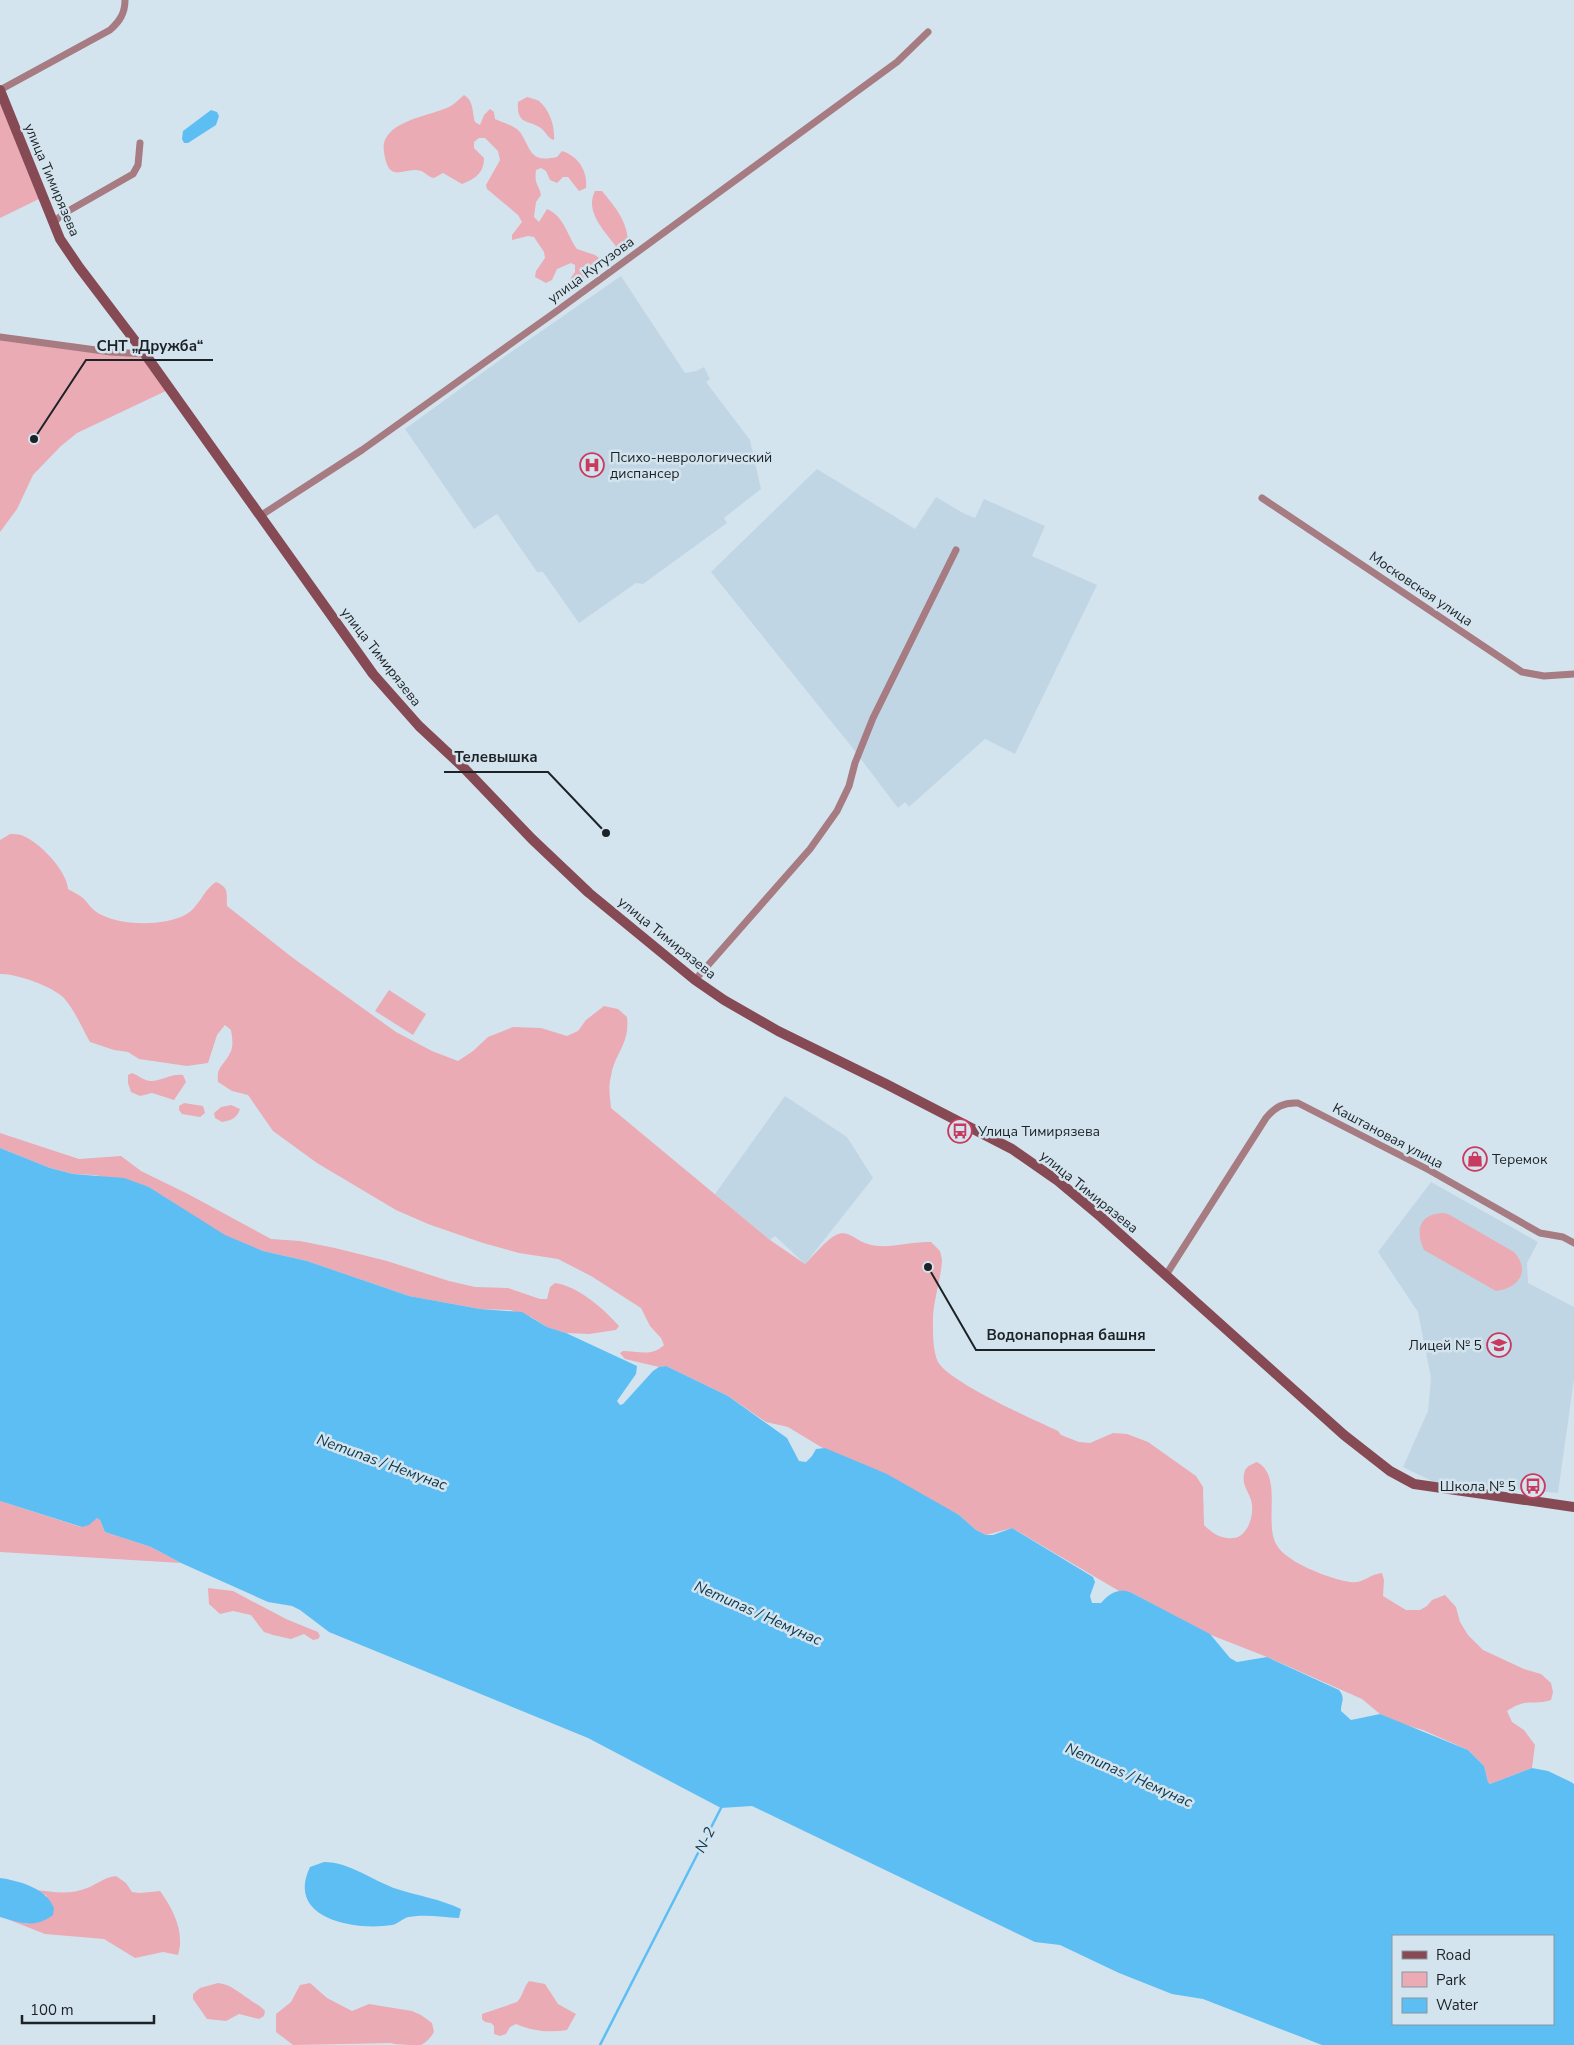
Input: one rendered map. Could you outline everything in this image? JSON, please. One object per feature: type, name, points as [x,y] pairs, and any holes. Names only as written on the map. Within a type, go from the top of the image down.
[{"type":"main road","name":"улица Тимирязева","points":[[0,90],[60,239],[145,354],[373,674],[414,721],[463,767],[532,839],[589,893],[695,980],[724,1000],[778,1031],[1012,1149],[1058,1181],[1344,1435],[1402,1478],[1414,1484],[1574,1507]]},
{"type":"street","points":[[0,90],[110,30],[120,21],[126,8],[126,0]]},
{"type":"street","name":"улица Кутузова","points":[[260,516],[362,450],[546,319],[897,62],[928,32]]},
{"type":"street","points":[[53,223],[63,214],[133,174],[138,165],[140,143]]},
{"type":"street","points":[[0,337],[110,352],[145,354]]},
{"type":"street","name":"Московская улица","points":[[1262,498],[1522,672],[1544,676],[1574,674]]},
{"type":"street","points":[[695,980],[810,849],[836,811],[849,786],[855,763],[873,718],[956,550]]},
{"type":"street","name":"Каштановая улица","points":[[1166,1275],[1266,1118],[1278,1106],[1285,1103],[1298,1103],[1429,1170],[1540,1232],[1563,1237],[1574,1243]]},
{"type":"shaded area","name":"Психо-неврологический диспансер","points":[[621,276],[685,373],[704,367],[710,379],[706,382],[750,440],[761,489],[724,518],[727,523],[643,584],[636,583],[579,623],[543,572],[537,572],[497,514],[474,529],[405,429],[504,357]]},
{"type":"shaded area","points":[[817,469],[915,529],[936,497],[975,518],[984,499],[1045,526],[1032,556],[1097,585],[1015,754],[985,739],[909,807],[905,802],[898,808],[851,746],[711,572]]},
{"type":"shaded area","points":[[785,1096],[847,1137],[873,1178],[805,1264],[775,1236],[770,1240],[715,1194]]},
{"type":"shaded area","name":"Лицей № 5","points":[[1431,1182],[1538,1242],[1527,1263],[1528,1283],[1574,1307],[1574,1379],[1558,1493],[1434,1482],[1403,1467],[1428,1411],[1431,1378],[1418,1312],[1378,1252]]},
{"type":"green space","points":[[0,90],[43,197],[0,218]]},
{"type":"green space","points":[[464,95],[470,100],[475,122],[480,125],[484,115],[490,109],[494,112],[495,119],[512,126],[520,132],[532,154],[541,158],[548,158],[557,157],[562,151],[573,156],[584,170],[586,188],[579,191],[568,177],[563,177],[557,183],[550,180],[546,171],[541,168],[536,170],[536,182],[541,195],[536,202],[534,217],[539,222],[547,209],[553,212],[561,221],[577,249],[599,258],[600,263],[597,267],[569,287],[565,286],[575,272],[575,265],[571,263],[557,269],[552,280],[546,283],[535,277],[536,271],[545,258],[544,252],[534,237],[528,236],[512,240],[512,235],[522,222],[518,215],[487,189],[486,185],[500,160],[498,151],[485,138],[479,138],[474,142],[474,148],[484,158],[480,172],[475,178],[462,184],[443,173],[434,178],[415,170],[394,172],[386,163],[385,142],[390,133],[408,121],[449,107]]},
{"type":"green space","points":[[527,97],[539,101],[546,109],[553,124],[554,140],[538,126],[525,121],[519,115],[518,102]]},
{"type":"green space","points":[[595,191],[602,191],[615,208],[625,226],[628,240],[618,249],[594,215],[592,199]]},
{"type":"green space","points":[[0,337],[145,354],[170,389],[77,433],[61,446],[33,475],[17,509],[0,532]]},
{"type":"green space","points":[[10,834],[21,835],[36,843],[51,857],[63,874],[68,889],[82,898],[95,911],[114,920],[152,923],[175,919],[190,912],[212,885],[216,882],[220,884],[226,891],[227,906],[293,958],[396,1032],[432,1051],[458,1061],[473,1051],[488,1037],[513,1027],[541,1028],[567,1036],[578,1031],[586,1020],[604,1006],[618,1009],[627,1017],[627,1027],[624,1042],[610,1080],[611,1108],[770,1240],[805,1264],[820,1248],[840,1233],[848,1234],[865,1243],[881,1246],[931,1242],[940,1251],[942,1260],[933,1316],[933,1333],[936,1358],[945,1370],[974,1390],[1058,1431],[1061,1435],[1079,1442],[1090,1443],[1113,1433],[1127,1434],[1148,1442],[1196,1476],[1203,1487],[1204,1525],[1214,1533],[1225,1538],[1234,1538],[1244,1533],[1250,1523],[1252,1505],[1245,1485],[1244,1474],[1250,1465],[1257,1462],[1265,1469],[1269,1477],[1273,1534],[1276,1544],[1289,1557],[1309,1569],[1350,1582],[1359,1582],[1382,1573],[1384,1580],[1383,1596],[1406,1610],[1420,1610],[1432,1600],[1445,1595],[1456,1607],[1460,1622],[1468,1635],[1483,1650],[1524,1669],[1541,1674],[1551,1683],[1553,1692],[1551,1700],[1520,1704],[1507,1711],[1512,1722],[1524,1730],[1535,1745],[1532,1768],[1490,1784],[1484,1766],[1468,1750],[1380,1714],[1362,1699],[1267,1657],[1211,1635],[1130,1592],[1119,1591],[1012,1528],[986,1535],[976,1530],[959,1515],[821,1447],[788,1427],[766,1422],[728,1396],[666,1366],[659,1367],[625,1359],[620,1353],[623,1351],[650,1352],[664,1345],[661,1338],[650,1326],[641,1308],[591,1276],[558,1259],[519,1253],[483,1243],[428,1224],[396,1210],[317,1163],[273,1131],[248,1095],[232,1091],[218,1082],[219,1069],[228,1057],[232,1047],[231,1030],[225,1025],[217,1035],[208,1063],[187,1066],[139,1059],[128,1052],[114,1050],[90,1042],[72,1008],[59,994],[52,989],[24,978],[0,974],[0,840]]},
{"type":"green space","points":[[389,990],[426,1014],[413,1035],[375,1011]]},
{"type":"green space","points":[[132,1073],[151,1081],[174,1075],[183,1075],[186,1082],[174,1100],[152,1093],[140,1096],[131,1092],[128,1075]]},
{"type":"green space","points":[[184,1103],[203,1106],[205,1113],[200,1117],[182,1114],[179,1106]]},
{"type":"green space","points":[[231,1105],[240,1109],[236,1117],[222,1122],[215,1118],[214,1113],[221,1107]]},
{"type":"green space","points":[[0,1133],[79,1159],[121,1156],[141,1171],[271,1239],[300,1241],[335,1248],[387,1261],[449,1281],[475,1287],[508,1288],[540,1299],[547,1299],[550,1287],[555,1283],[564,1285],[590,1299],[619,1326],[616,1330],[589,1334],[566,1333],[547,1327],[531,1317],[510,1310],[480,1309],[409,1296],[307,1261],[263,1251],[225,1236],[149,1187],[95,1175],[73,1174],[50,1168],[0,1148]]},
{"type":"green space","points":[[1443,1213],[1448,1214],[1514,1252],[1522,1266],[1520,1278],[1511,1286],[1496,1291],[1424,1250],[1420,1236],[1421,1225],[1429,1217]]},
{"type":"green space","points":[[0,1501],[81,1527],[97,1518],[100,1520],[105,1532],[151,1547],[181,1563],[0,1552]]},
{"type":"green space","points":[[208,1588],[233,1591],[286,1619],[318,1632],[320,1636],[318,1639],[313,1640],[304,1634],[291,1639],[264,1632],[251,1615],[233,1611],[220,1614],[209,1604]]},
{"type":"green space","points":[[116,1876],[126,1883],[132,1892],[160,1891],[177,1921],[180,1938],[178,1955],[163,1952],[135,1958],[104,1939],[45,1934],[7,1919],[27,1924],[47,1896],[36,1890],[75,1892]]},
{"type":"green space","points":[[529,1981],[545,1984],[558,2004],[576,2014],[567,2030],[541,2031],[516,2024],[510,2027],[506,2034],[500,2036],[494,2034],[494,2026],[482,2019],[482,2014],[517,2002]]},
{"type":"green space","points":[[218,1983],[231,1987],[259,2006],[265,2011],[264,2016],[259,2019],[239,2014],[226,2021],[207,2019],[193,1999],[193,1994],[200,1988]]},
{"type":"green space","points":[[310,1983],[327,1998],[352,2011],[369,2004],[412,2011],[432,2023],[434,2032],[421,2045],[391,2043],[293,2045],[276,2032],[276,2014],[291,2002],[300,1985]]},
{"type":"water","points":[[211,110],[217,112],[219,116],[216,125],[188,143],[184,143],[182,139],[183,131]]},
{"type":"water","name":"Nemunas / Немунас","points":[[0,1148],[50,1168],[73,1174],[124,1178],[149,1187],[225,1235],[263,1251],[307,1261],[409,1296],[480,1309],[522,1312],[547,1327],[566,1333],[637,1366],[636,1374],[617,1401],[620,1405],[653,1371],[659,1367],[666,1366],[728,1396],[787,1438],[799,1461],[806,1462],[816,1449],[825,1448],[887,1474],[959,1515],[976,1530],[986,1535],[993,1535],[1012,1528],[1093,1577],[1095,1582],[1090,1596],[1092,1603],[1101,1603],[1117,1591],[1130,1592],[1210,1634],[1230,1658],[1237,1662],[1267,1657],[1339,1690],[1343,1698],[1341,1711],[1351,1720],[1380,1714],[1468,1750],[1484,1766],[1490,1784],[1532,1768],[1548,1771],[1571,1782],[1574,1784],[1574,2045],[1322,2045],[1203,1999],[1172,1994],[1119,1973],[1060,1945],[1035,1942],[752,1806],[721,1808],[588,1738],[329,1632],[292,1606],[268,1602],[181,1563],[151,1547],[105,1532],[100,1520],[97,1518],[89,1525],[82,1527],[0,1501]]},
{"type":"water","points":[[324,1862],[352,1868],[388,1886],[461,1909],[459,1918],[415,1916],[392,1925],[360,1926],[328,1918],[315,1910],[307,1899],[305,1885],[310,1867]]},
{"type":"water","points":[[0,1878],[24,1884],[45,1895],[54,1908],[53,1915],[40,1922],[27,1924],[0,1917]]},
{"type":"waterway","name":"N-2","points":[[600,2045],[722,1806]]},
{"type":"place","name":"СНТ „Дружба“","points":[[34,439]]},
{"type":"place","name":"Психо-неврологический диспансер","points":[[592,465]]},
{"type":"place","name":"Телевышка","points":[[606,833]]},
{"type":"place","name":"Улица Тимирязева","points":[[960,1131]]},
{"type":"place","name":"Теремок","points":[[1475,1159]]},
{"type":"place","name":"Водонапорная башня","points":[[928,1267]]},
{"type":"place","name":"Лицей № 5","points":[[1499,1345]]},
{"type":"place","name":"Школа № 5","points":[[1533,1486]]}]
